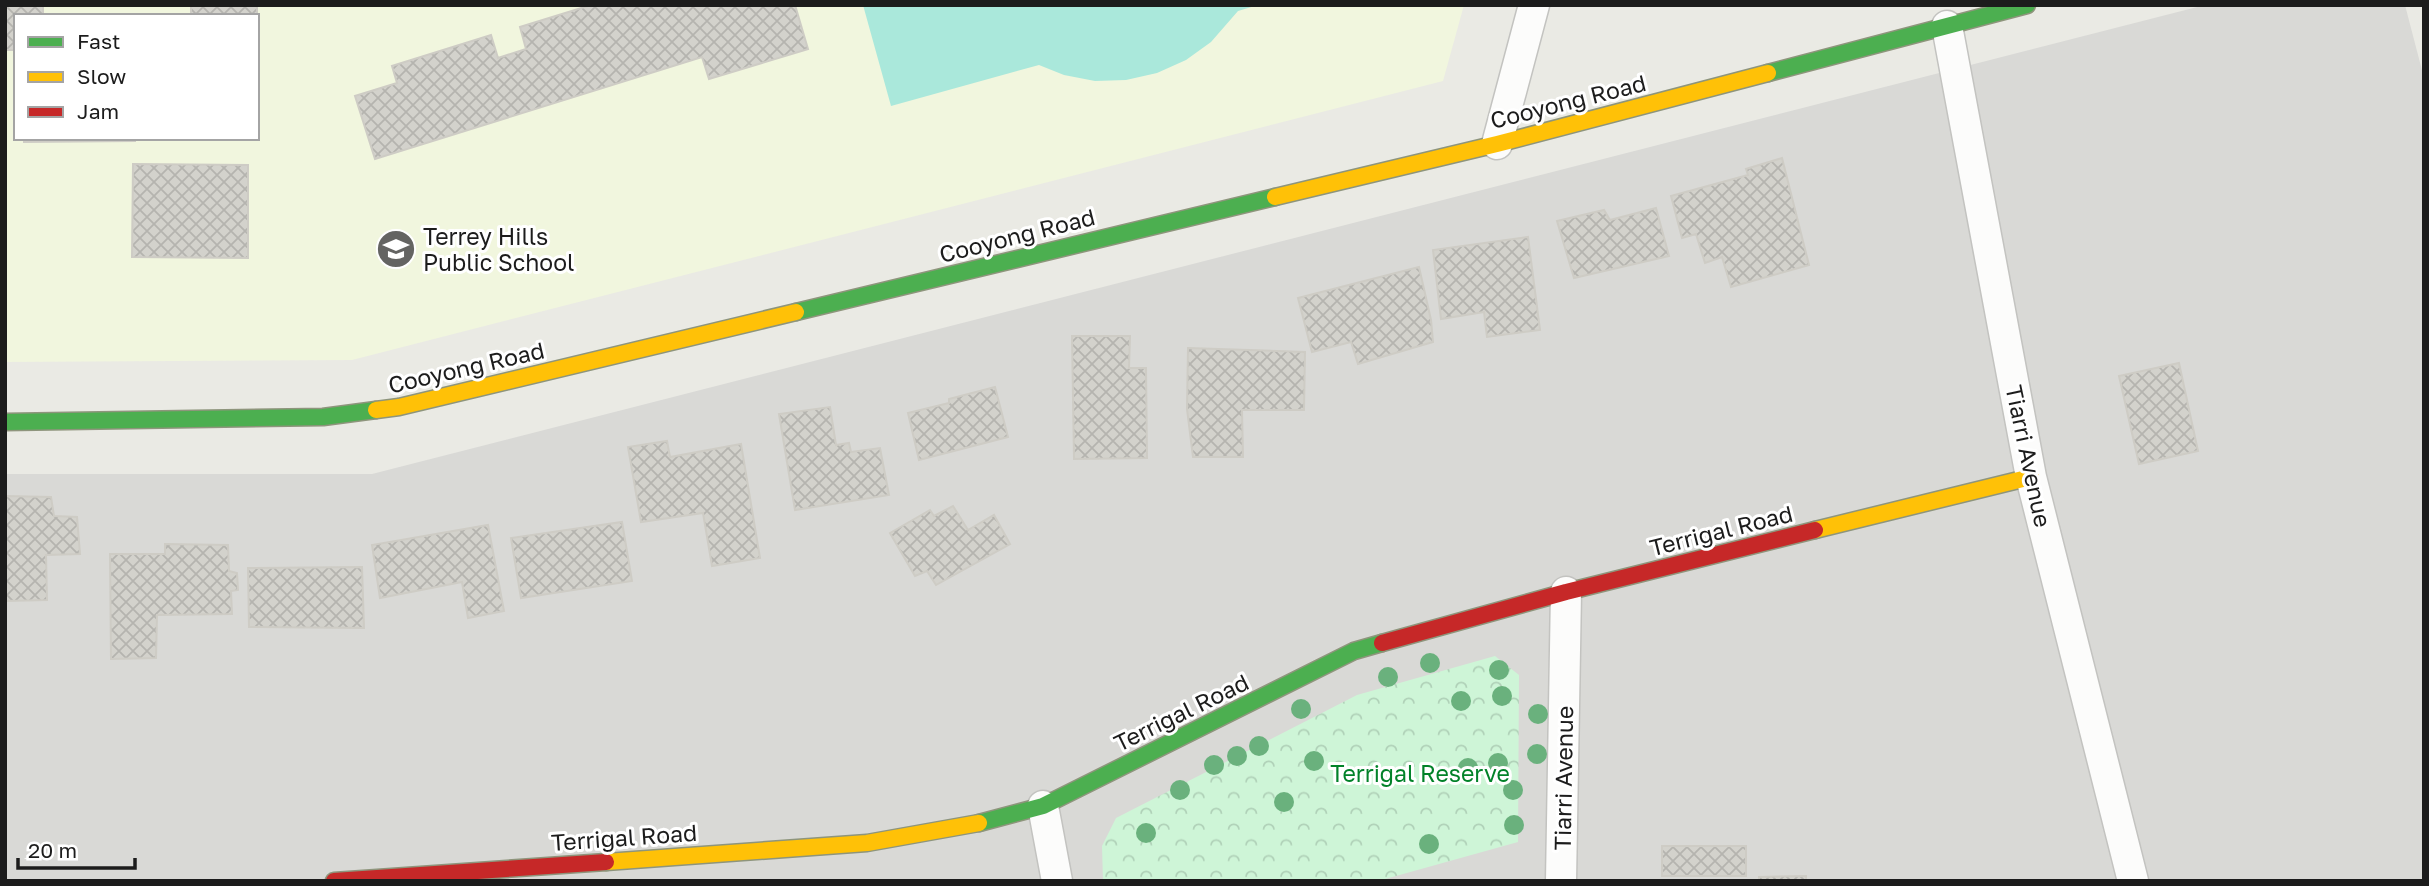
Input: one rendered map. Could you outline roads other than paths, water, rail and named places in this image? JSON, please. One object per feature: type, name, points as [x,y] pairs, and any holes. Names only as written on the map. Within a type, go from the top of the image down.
[{"type":"street","points":[[1497,144],[1534,5]]},
{"type":"street","name":"Cooyong Road","points":[[5,422],[323,417],[399,407],[1497,144],[2027,5]]},
{"type":"street","name":"Tiarri Avenue","points":[[1947,26],[2031,477],[2133,881]]},
{"type":"street","name":"Terrigal Road","points":[[334,881],[867,843],[962,828],[1043,806],[1354,652],[1566,592],[2031,477]]},
{"type":"street","name":"Tiarri Avenue","points":[[1561,881],[1566,592]]},
{"type":"street","points":[[1043,806],[1057,881]]},
{"type":"place","name":"Terrey Hills Public School","points":[[396,249]]},
{"type":"park label","name":"Terrigal Reserve","points":[[1420,773]]}]
